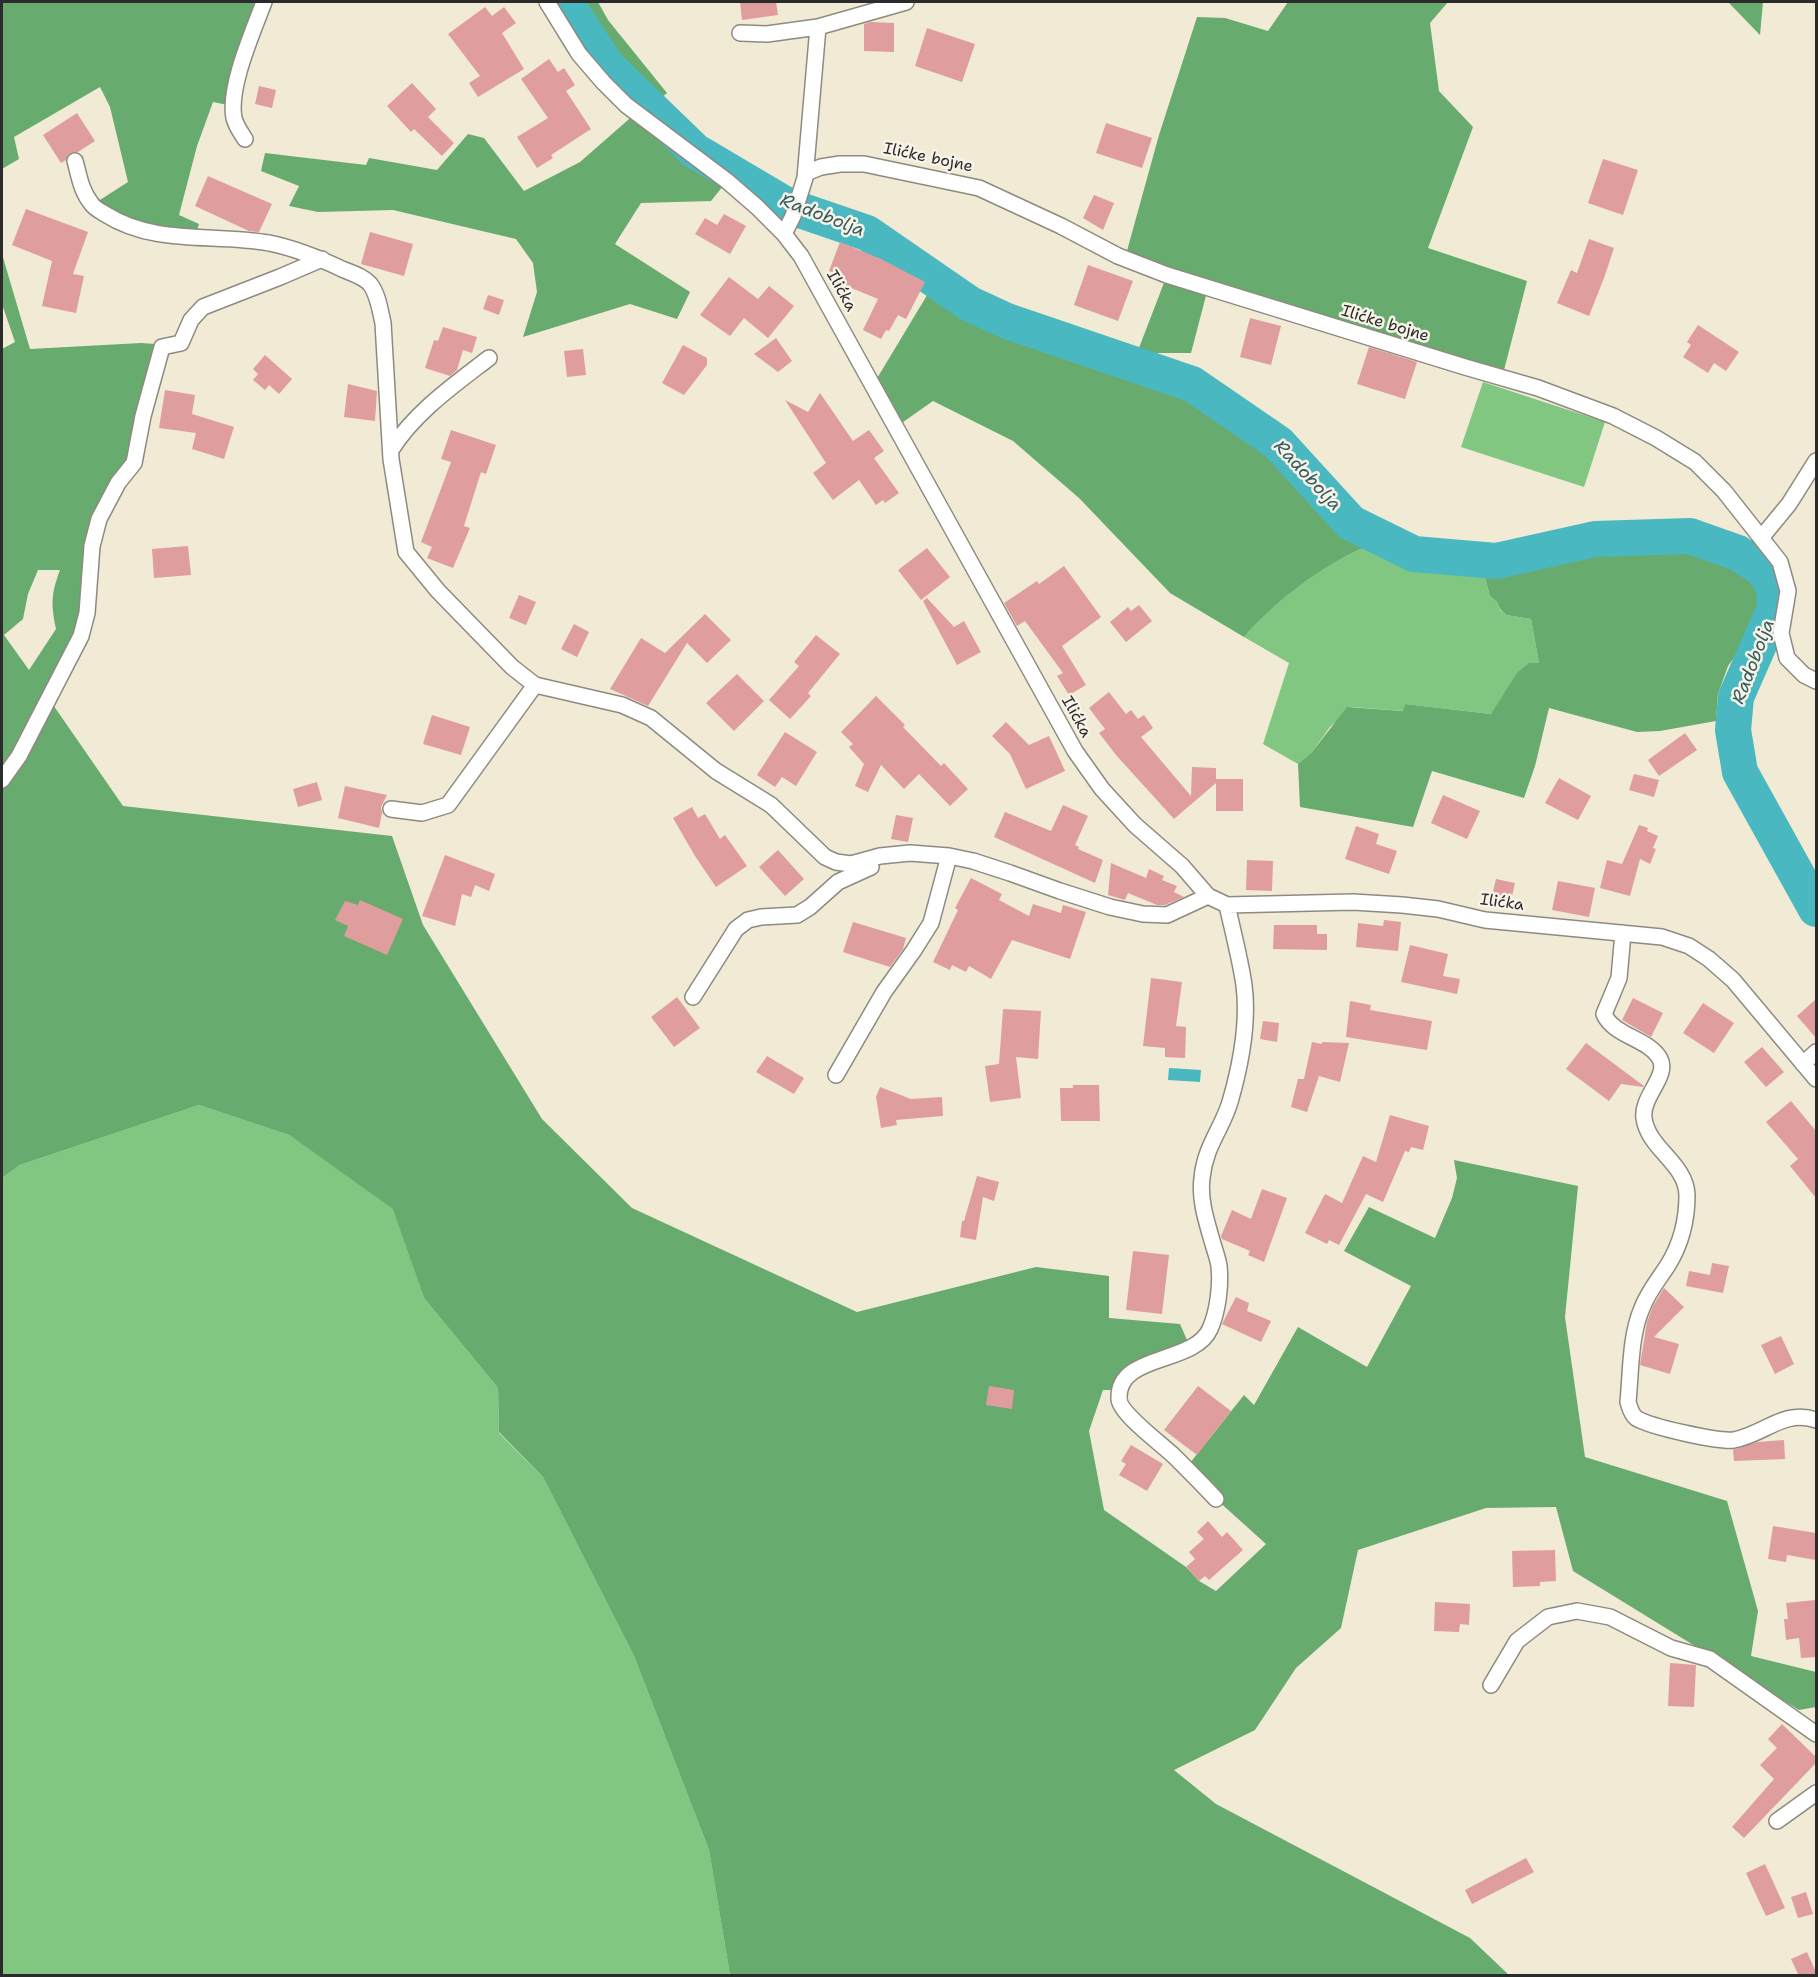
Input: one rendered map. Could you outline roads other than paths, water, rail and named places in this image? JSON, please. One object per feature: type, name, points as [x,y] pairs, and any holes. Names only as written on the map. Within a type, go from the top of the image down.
[{"type":"street","points":[[245,139],[235,122],[232,106],[239,74],[264,2]]},
{"type":"street","name":"Ilićka","points":[[547,2],[579,54],[603,82],[626,105],[727,181],[757,207],[784,234],[801,256],[1075,752],[1102,789],[1135,825],[1182,866],[1208,896],[1227,905],[1353,902],[1402,905],[1438,909],[1485,920],[1662,937],[1689,946],[1709,959],[1732,980],[1816,1079]]},
{"type":"street","points":[[740,33],[767,34],[818,27],[906,2]]},
{"type":"street","points":[[784,234],[793,216],[805,175],[818,27]]},
{"type":"street","points":[[75,161],[83,191],[92,206],[113,219],[138,230],[164,236],[235,239],[271,244],[322,259],[370,284],[378,301],[383,322],[391,459],[406,552],[444,597],[512,667],[535,685],[622,705],[651,718],[716,771],[771,805],[825,857],[836,862],[851,864],[880,856],[910,853],[949,856],[973,861],[1110,907],[1143,914],[1167,915],[1208,896]]},
{"type":"street","name":"Ilićke bojne","points":[[805,175],[821,167],[864,164],[979,188],[1061,226],[1118,256],[1167,275],[1538,388],[1613,416],[1656,438],[1695,462],[1724,491],[1780,562],[1788,591],[1781,633],[1787,658],[1804,675],[1816,681]]},
{"type":"street","points":[[2,780],[20,756],[81,636],[88,603],[92,546],[99,519],[118,483],[134,463],[139,432],[162,347],[181,343],[191,320],[203,307],[322,259]]},
{"type":"street","points":[[391,450],[401,434],[426,409],[489,358]]},
{"type":"street","points":[[1761,538],[1789,504],[1816,461]]},
{"type":"street","points":[[391,808],[422,813],[448,805],[535,685]]},
{"type":"street","points":[[693,997],[736,929],[748,920],[797,915],[810,907],[837,882],[857,872],[910,853]]},
{"type":"street","points":[[836,1075],[884,992],[931,923],[949,856]]},
{"type":"street","points":[[1216,1499],[1173,1455],[1132,1420],[1119,1403],[1119,1390],[1127,1376],[1145,1365],[1191,1349],[1203,1340],[1210,1330],[1217,1301],[1219,1266],[1203,1208],[1201,1179],[1207,1150],[1229,1104],[1242,1056],[1245,1010],[1244,986],[1227,905]]},
{"type":"street","points":[[1623,933],[1619,978],[1604,1014],[1606,1020],[1615,1028],[1654,1052],[1659,1058],[1662,1065],[1661,1075],[1647,1098],[1643,1112],[1644,1121],[1650,1138],[1677,1169],[1685,1182],[1687,1194],[1685,1221],[1680,1240],[1641,1310],[1635,1337],[1628,1402],[1630,1411],[1635,1417],[1648,1423],[1708,1438],[1732,1440],[1752,1435],[1791,1417],[1806,1416],[1816,1420]]},
{"type":"street","points":[[1803,1064],[1816,1052]]},
{"type":"street","points":[[1491,1685],[1517,1641],[1548,1617],[1577,1611],[1610,1617],[1671,1648],[1710,1659],[1816,1734]]},
{"type":"street","points":[[1777,1821],[1816,1793]]},
{"type":"water","points":[[558,2],[572,2],[611,61],[604,69],[580,37]]},
{"type":"water","points":[[1169,1068],[1201,1070],[1200,1082],[1168,1080]]},
{"type":"waterway","name":"Radobolja","points":[[565,2],[607,66],[695,151],[788,206],[867,233],[970,304],[1007,321],[1192,384],[1278,443],[1351,523],[1414,554],[1496,561],[1595,539],[1690,536],[1738,553],[1764,570],[1774,588],[1775,608],[1736,697],[1733,730],[1740,772],[1816,909]]}]
